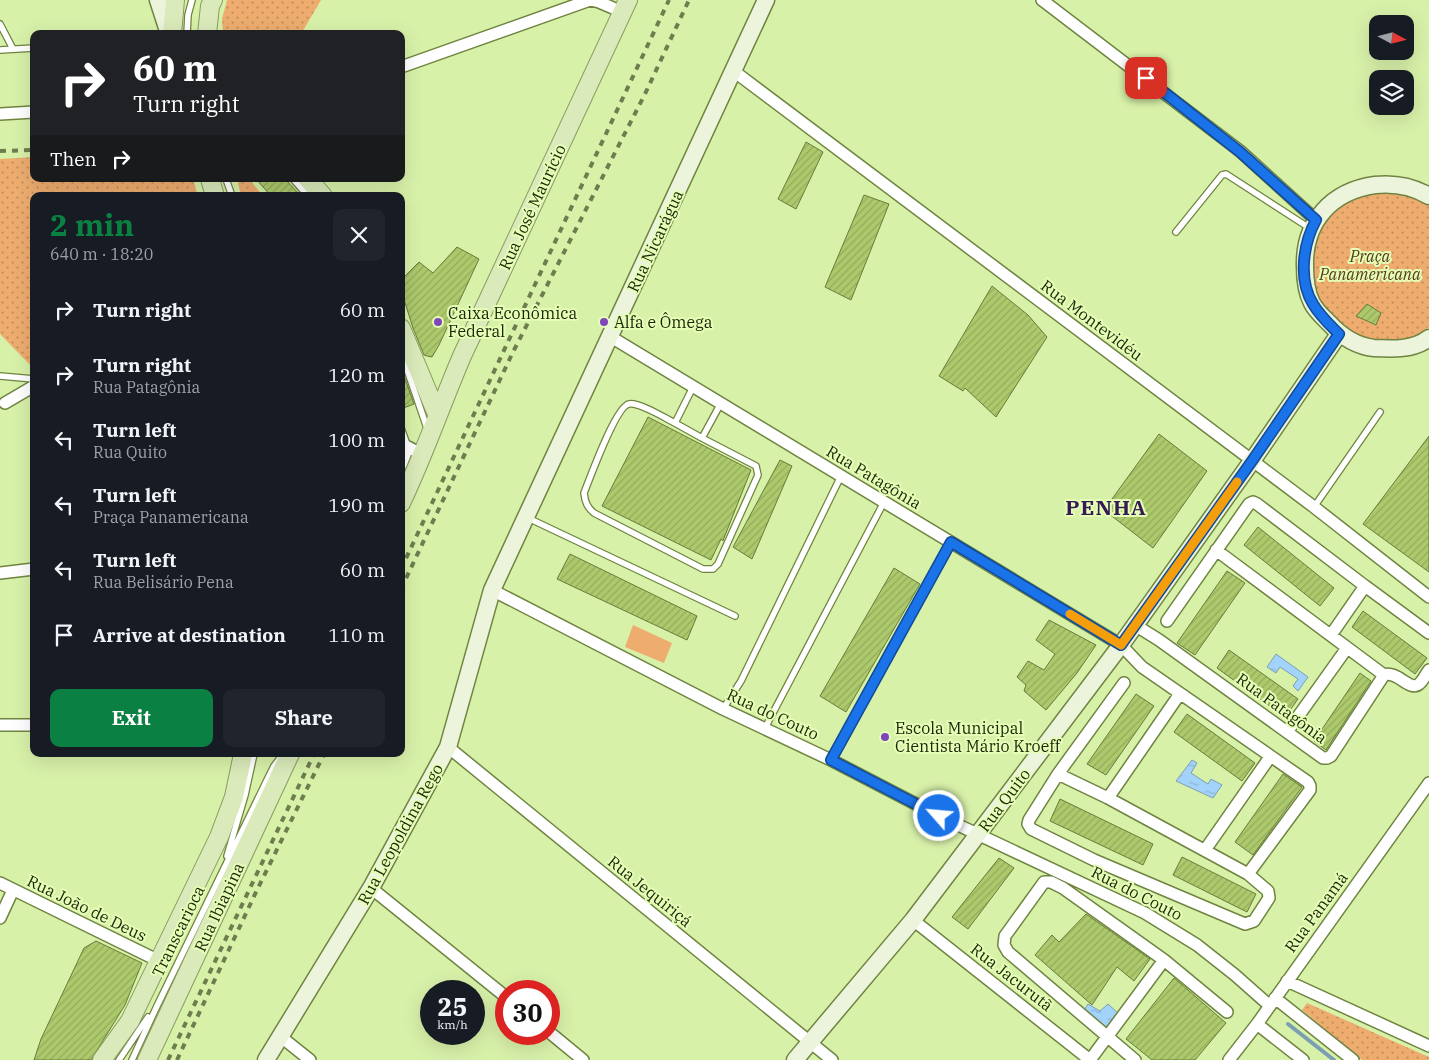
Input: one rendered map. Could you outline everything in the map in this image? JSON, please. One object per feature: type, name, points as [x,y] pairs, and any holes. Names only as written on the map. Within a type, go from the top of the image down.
[{"type":"main road","points":[[171,30],[175,0]]},
{"type":"main road","points":[[207,30],[210,6],[213,0]]},
{"type":"main road","name":"Rua José Maurício","points":[[437,414],[621,4]]},
{"type":"main road","points":[[311,182],[319,192]]},
{"type":"main road","points":[[405,338],[437,414],[430,435],[416,451],[405,489]]},
{"type":"main road","name":"Rua Ibiapina","points":[[102,1060],[130,1021],[219,838],[234,797],[242,757]]},
{"type":"main road","name":"Rua Ibiapina","points":[[147,1060],[289,757]]},
{"type":"street","points":[[158,0],[169,30]]},
{"type":"street","points":[[405,66],[591,0],[621,4]]},
{"type":"street","name":"Rua Nicarágua","points":[[492,590],[766,0]]},
{"type":"street","points":[[1042,0],[1240,152],[1313,225]]},
{"type":"street","name":"Rua Montevidéu","points":[[732,72],[739,75],[1314,507],[1429,597]]},
{"type":"street","points":[[0,114],[30,112]]},
{"type":"street","points":[[1429,196],[1418,189],[1390,183],[1361,187],[1336,199],[1313,225],[1304,256],[1305,277],[1312,302],[1339,334],[1365,347],[1394,349],[1422,344],[1429,338]]},
{"type":"street","name":"Rua Quito","points":[[795,1060],[913,920],[1121,645],[1252,461],[1339,334]]},
{"type":"street","name":"Rua Patagônia","points":[[610,337],[1121,645],[1142,667],[1179,695],[1308,782],[1310,790],[1248,874]]},
{"type":"street","points":[[5,403],[30,388]]},
{"type":"street","points":[[405,461],[416,451]]},
{"type":"street","points":[[1167,621],[1249,504],[1253,502],[1429,633]]},
{"type":"street","points":[[1216,550],[1384,675],[1392,674],[1416,686],[1429,670]]},
{"type":"street","points":[[0,573],[30,569]]},
{"type":"street","points":[[1331,635],[1365,586]]},
{"type":"street","name":"Rua do Couto","points":[[492,590],[724,709],[831,760],[978,835],[1145,913],[1198,945],[1272,1002],[1353,1060]]},
{"type":"street","name":"Rua Leopoldina Rego","points":[[266,1060],[371,888],[448,747],[492,590]]},
{"type":"street","name":"Rua Patagônia","points":[[1135,625],[1159,640],[1322,758],[1332,756],[1384,675]]},
{"type":"street","points":[[1287,732],[1348,648]]},
{"type":"street","points":[[1058,774],[1108,798],[1248,874],[1270,894],[1254,921],[1245,924],[1094,860],[1031,829],[1028,824],[1058,774],[1124,684]]},
{"type":"street","points":[[1108,798],[1179,695]]},
{"type":"street","points":[[0,725],[30,725]]},
{"type":"street","name":"Rua Jequiriçá","points":[[448,747],[832,1060]]},
{"type":"street","points":[[1205,850],[1270,757]]},
{"type":"street","name":"Rua Panamá","points":[[1229,1060],[1258,1024],[1429,782]]},
{"type":"street","points":[[1135,1060],[1008,952],[1004,945],[1005,936],[1044,882],[1051,882],[1063,888],[1164,960],[1227,1012]]},
{"type":"street","name":"Rua João de Deus","points":[[0,883],[159,961]]},
{"type":"street","points":[[371,888],[495,988]]},
{"type":"street","points":[[0,918],[13,890]]},
{"type":"street","name":"Rua Jacurutã","points":[[913,920],[1090,1060]]},
{"type":"street","points":[[1090,1060],[1164,960]]},
{"type":"street","points":[[1287,981],[1429,1046]]},
{"type":"street","points":[[1258,1024],[1302,1060]]},
{"type":"street","points":[[280,1036],[310,1060]]},
{"type":"street","points":[[560,1041],[583,1060]]},
{"type":"lane","points":[[187,30],[188,15],[192,0]]},
{"type":"lane","points":[[0,24],[13,49]]},
{"type":"lane","points":[[0,50],[30,48]]},
{"type":"lane","points":[[1176,232],[1222,175],[1226,174],[1313,225]]},
{"type":"lane","points":[[296,182],[305,192]]},
{"type":"lane","points":[[405,363],[430,435]]},
{"type":"lane","points":[[0,376],[30,379]]},
{"type":"lane","points":[[675,423],[694,387]]},
{"type":"lane","points":[[702,438],[721,403]]},
{"type":"lane","points":[[629,404],[638,406],[675,423],[756,466],[758,470],[758,475],[718,564],[708,570],[594,513],[585,501],[584,493],[615,419],[622,408],[629,404]]},
{"type":"lane","points":[[1314,507],[1380,412]]},
{"type":"lane","points":[[405,434],[416,451]]},
{"type":"lane","points":[[724,709],[741,681],[841,476]]},
{"type":"lane","points":[[765,728],[884,502]]},
{"type":"lane","points":[[526,518],[735,616]]},
{"type":"lane","points":[[831,760],[951,542]]},
{"type":"lane","name":"Transcarioca","points":[[224,868],[245,795],[253,757]]},
{"type":"lane","name":"Transcarioca","points":[[132,1060],[274,766],[282,757]]},
{"type":"lane","name":"Transcarioca","points":[[119,1060],[157,1006]]},
{"type":"green space","points":[[227,0],[321,0],[303,30],[223,30],[222,19]]},
{"type":"green space","points":[[30,157],[30,182],[194,182],[197,192],[30,192],[30,365],[0,334],[0,159]]},
{"type":"green space","points":[[238,182],[251,182],[260,192],[240,192]]},
{"type":"green space","name":"Praça Panamericana","points":[[1389,189],[1414,194],[1429,204],[1429,327],[1410,338],[1387,341],[1376,340],[1354,333],[1339,323],[1319,299],[1314,287],[1311,261],[1317,236],[1330,214],[1339,205],[1356,195]]},
{"type":"green space","points":[[633,625],[672,643],[664,663],[625,647]]},
{"type":"green space","points":[[1307,1003],[1429,1057],[1429,1060],[1362,1060],[1302,1010]]},
{"type":"water","points":[[1276,654],[1308,677],[1298,691],[1293,686],[1298,679],[1280,667],[1276,673],[1267,667]]},
{"type":"water","points":[[1192,760],[1197,763],[1191,773],[1208,784],[1211,779],[1222,785],[1213,798],[1176,781]]},
{"type":"water","points":[[1088,1004],[1100,1011],[1108,1004],[1119,1014],[1108,1029],[1083,1012]]},
{"type":"building","points":[[806,142],[823,152],[796,209],[778,199]]},
{"type":"building","points":[[259,182],[288,182],[297,192],[267,192]]},
{"type":"building","points":[[864,195],[889,204],[851,300],[825,287]]},
{"type":"building","points":[[457,247],[479,259],[432,357],[424,355],[413,328],[405,303],[405,276],[419,262],[433,273]]},
{"type":"building","points":[[992,286],[1028,315],[1047,337],[996,417],[965,388],[963,391],[939,376]]},
{"type":"building","points":[[1367,304],[1381,313],[1376,325],[1356,316]]},
{"type":"building","points":[[405,378],[414,404],[405,407]]},
{"type":"building","points":[[648,417],[751,470],[723,541],[721,539],[711,560],[602,506]]},
{"type":"building","points":[[1159,434],[1207,471],[1153,548],[1104,510]]},
{"type":"building","points":[[1429,436],[1429,572],[1363,524]]},
{"type":"building","points":[[780,460],[792,466],[752,559],[733,547]]},
{"type":"building","points":[[1258,527],[1334,588],[1320,606],[1244,545]]},
{"type":"building","points":[[570,554],[697,616],[687,640],[557,579]]},
{"type":"building","points":[[894,568],[920,584],[846,712],[820,696]]},
{"type":"building","points":[[1227,571],[1245,583],[1195,655],[1177,643]]},
{"type":"building","points":[[1363,611],[1427,658],[1415,674],[1352,627]]},
{"type":"building","points":[[1049,620],[1096,645],[1077,673],[1046,710],[1024,691],[1026,685],[1017,677],[1028,661],[1044,670],[1055,654],[1036,640]]},
{"type":"building","points":[[1229,650],[1298,699],[1285,717],[1217,668]]},
{"type":"building","points":[[1360,673],[1371,681],[1326,750],[1314,741]]},
{"type":"building","points":[[1136,694],[1154,706],[1106,775],[1087,764]]},
{"type":"building","points":[[1187,714],[1255,763],[1242,781],[1174,732]]},
{"type":"building","points":[[1283,774],[1302,787],[1253,855],[1235,842]]},
{"type":"building","points":[[1060,799],[1153,844],[1143,865],[1050,821]]},
{"type":"building","points":[[1182,857],[1256,894],[1247,912],[1173,875]]},
{"type":"building","points":[[999,858],[1014,868],[968,929],[952,917]]},
{"type":"building","points":[[1086,914],[1150,959],[1134,981],[1117,967],[1092,1005],[1035,955],[1052,935],[1059,942]]},
{"type":"building","points":[[96,941],[142,963],[125,1005],[91,1060],[34,1060],[41,1039],[84,948]]},
{"type":"building","points":[[1174,978],[1226,1023],[1195,1060],[1152,1060],[1126,1039]]},
{"type":"waterway","points":[[1288,1024],[1334,1060]]},
{"type":"railway","points":[[405,561],[669,0]]},
{"type":"railway","points":[[405,581],[513,352],[645,94],[689,0]]},
{"type":"railway","points":[[0,151],[30,150]]},
{"type":"railway","points":[[168,1060],[313,757]]},
{"type":"railway","points":[[177,1060],[323,757]]},
{"type":"slow traffic","points":[[1070,614],[1121,645],[1237,482]]},
{"type":"place","name":"Caixa Econômica Federal","points":[[438,322]]},
{"type":"place","name":"Alfa e Ômega","points":[[604,322]]},
{"type":"place","name":"Escola Municipal Cientista Mário Kroeff","points":[[885,737]]},
{"type":"district","name":"PENHA","points":[[1106,507]]},
{"type":"route","points":[[939,816],[831,760],[951,542],[1121,645],[1252,461],[1339,334],[1319,312],[1308,292],[1304,256],[1311,229],[1316,220],[1240,152],[1146,78]]}]
